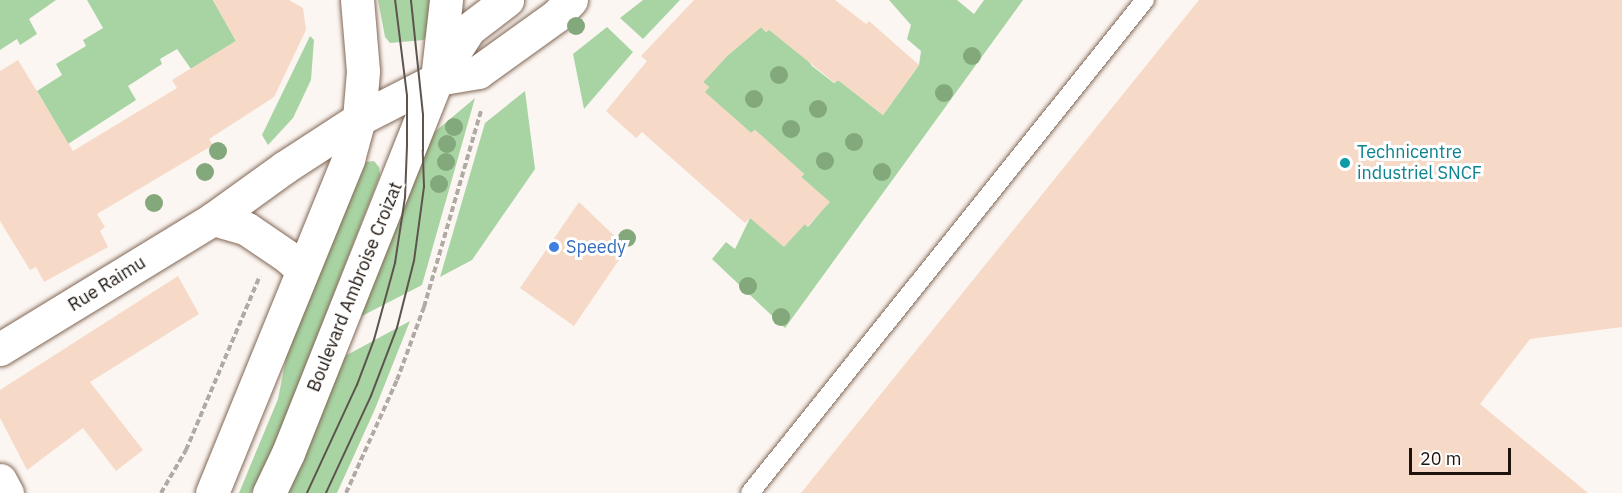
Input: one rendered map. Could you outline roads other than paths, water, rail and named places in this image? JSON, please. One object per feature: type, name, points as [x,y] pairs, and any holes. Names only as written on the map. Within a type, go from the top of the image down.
[{"type":"main road","points":[[212,493],[301,269],[348,159],[359,119],[363,72],[357,0]]},
{"type":"main road","points":[[424,86],[446,0]]},
{"type":"main road","points":[[424,86],[469,29],[507,0]]},
{"type":"main road","points":[[424,86],[478,72],[556,16],[571,0]]},
{"type":"main road","name":"Rue Raimu","points":[[0,349],[213,219],[285,167],[359,119],[424,86]]},
{"type":"main road","name":"Boulevard Ambroise Croizat","points":[[269,493],[415,135],[424,86]]},
{"type":"main road","points":[[213,219],[247,229],[301,269]]},
{"type":"main road","points":[[0,480],[8,493]]},
{"type":"lane","points":[[750,493],[1145,0]]},
{"type":"tram line","points":[[307,493],[357,385],[374,340],[395,263],[405,198],[407,146],[407,96],[395,0]]},
{"type":"tram line","points":[[326,493],[371,396],[397,328],[414,261],[424,187],[423,115],[411,0]]},
{"type":"place","name":"Technicentre industriel SNCF","points":[[1345,163]]},
{"type":"place","name":"Speedy","points":[[554,247]]}]
